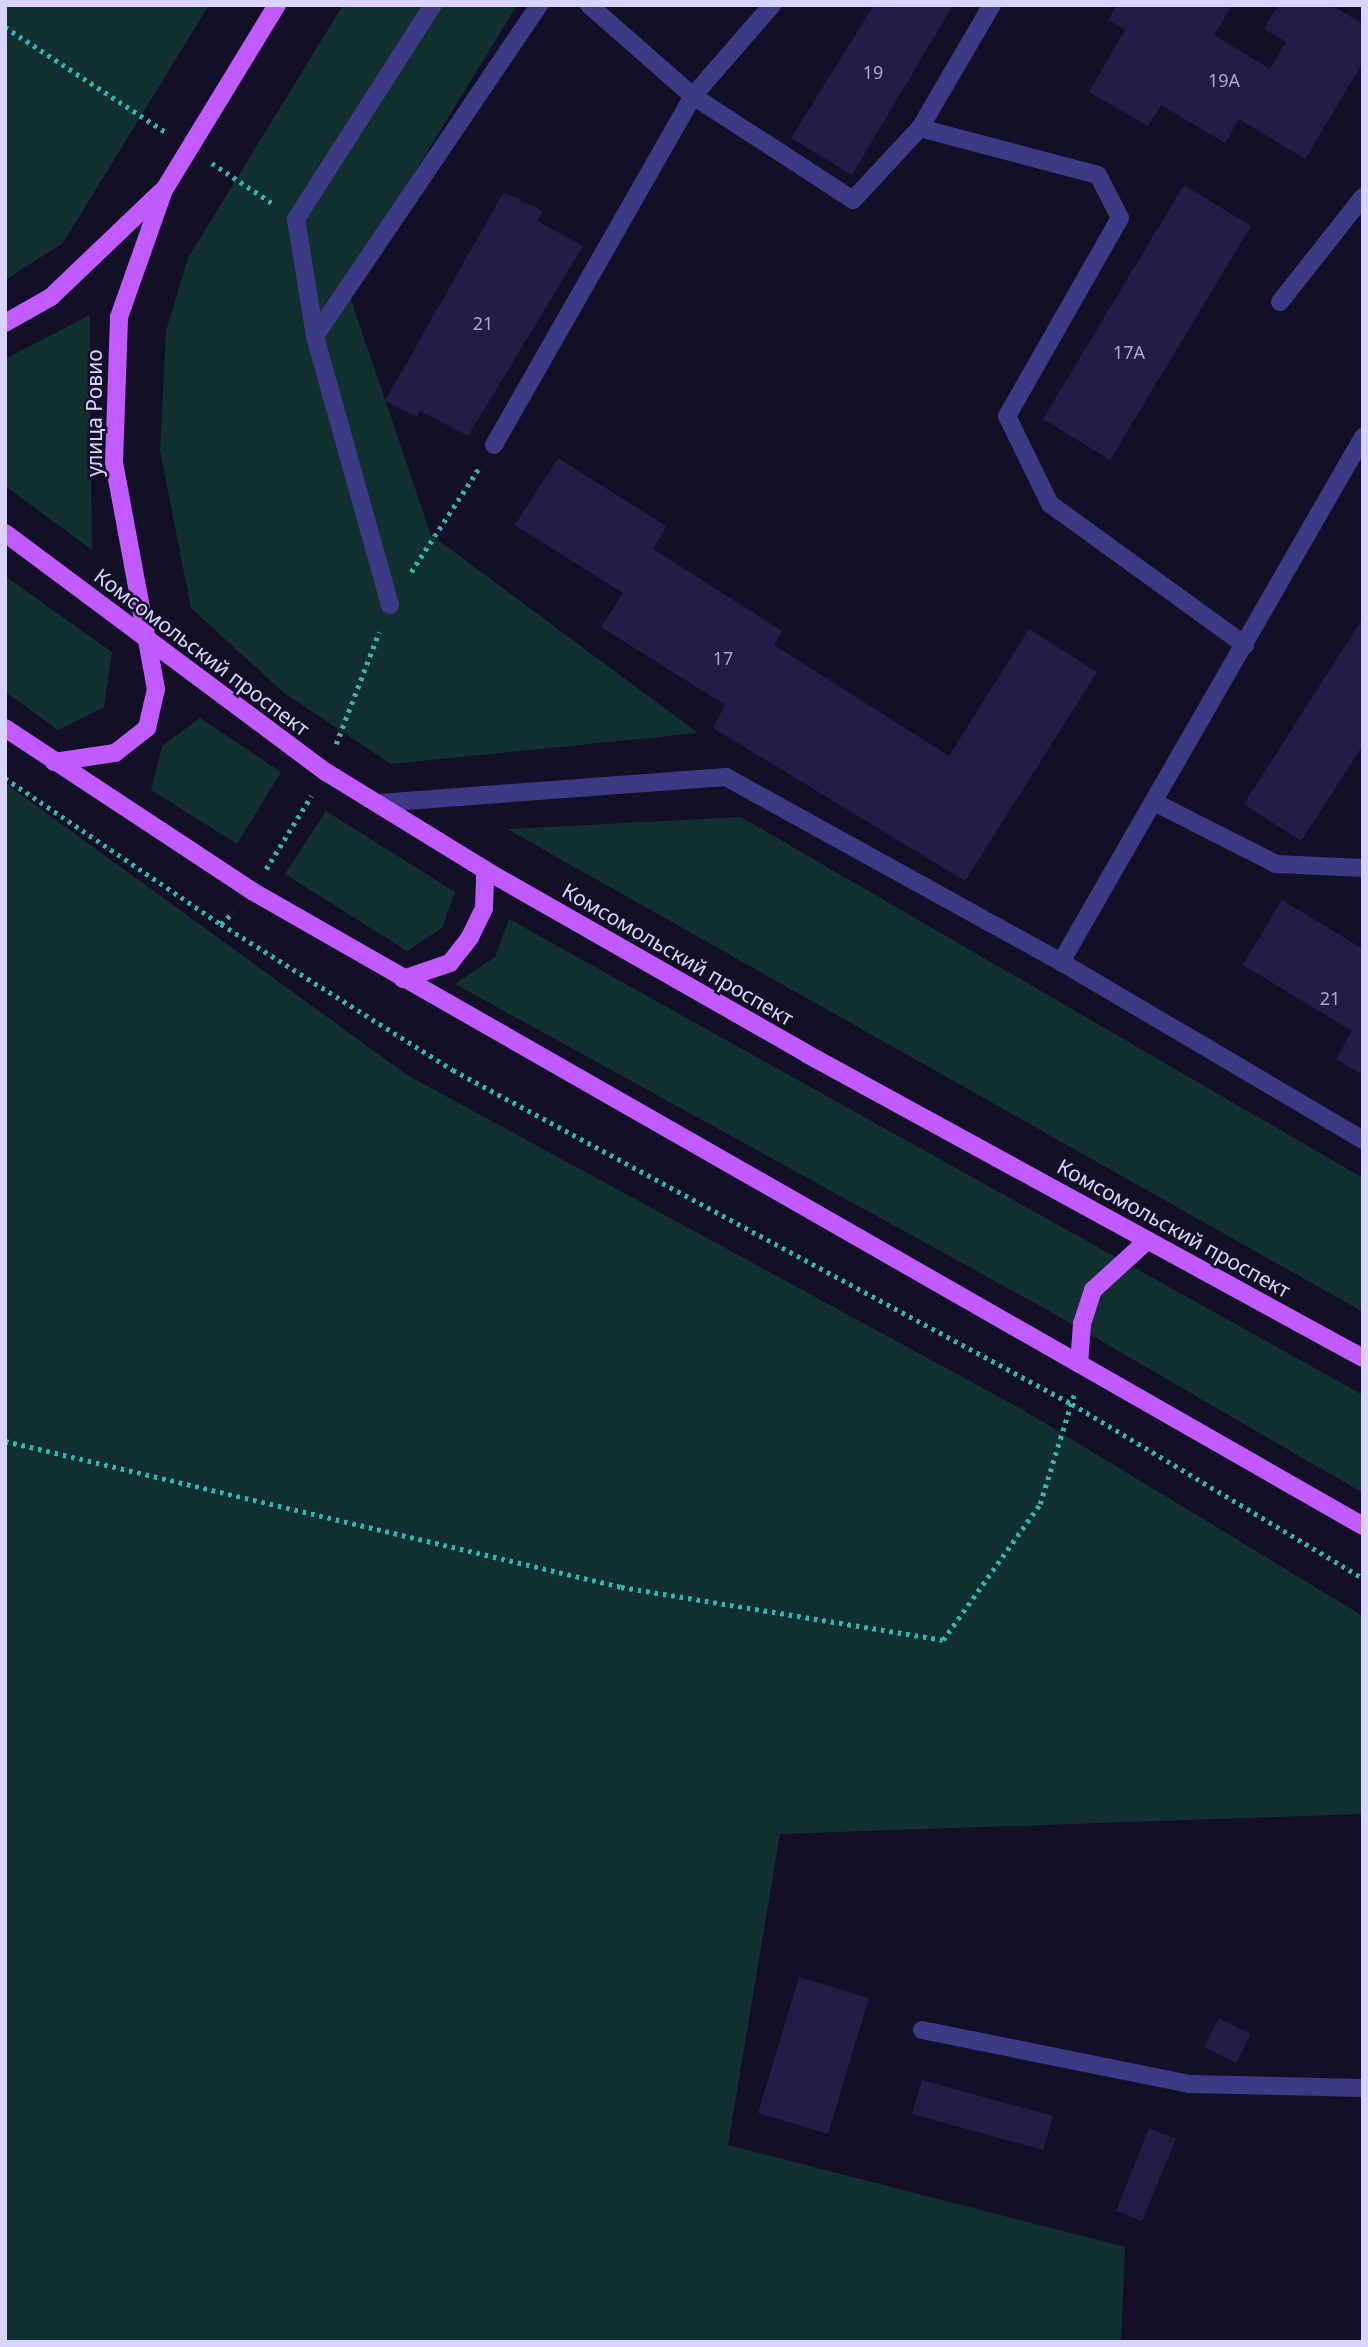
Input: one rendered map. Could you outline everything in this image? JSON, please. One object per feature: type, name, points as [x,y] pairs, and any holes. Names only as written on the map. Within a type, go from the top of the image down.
[{"type":"main road","name":"улица Ровио","points":[[54,762],[115,752],[147,728],[156,689],[116,475],[113,397],[118,317],[164,190],[277,5]]},
{"type":"main road","name":"улица Ровио","points":[[5,323],[51,297],[164,190]]},
{"type":"main road","name":"Комсомольский проспект","points":[[5,533],[326,772],[485,870],[807,1054],[1363,1359]]},
{"type":"main road","points":[[5,728],[252,891],[1363,1526]]},
{"type":"main road","points":[[403,979],[450,963],[470,937],[484,908],[485,870]]},
{"type":"main road","points":[[1079,1364],[1082,1324],[1093,1290],[1148,1240]]},
{"type":"street","points":[[390,605],[315,336],[296,219],[433,5]]},
{"type":"street","points":[[315,336],[539,5]]},
{"type":"street","points":[[589,5],[693,96],[853,200],[920,128],[992,5]]},
{"type":"street","points":[[494,445],[693,96],[772,5]]},
{"type":"street","points":[[920,128],[1098,175],[1120,218],[1007,416],[1050,504],[1245,645]]},
{"type":"street","points":[[1280,302],[1363,197]]},
{"type":"street","points":[[1061,962],[1156,803],[1363,437]]},
{"type":"street","points":[[379,803],[726,777],[1061,962],[1363,1140]]},
{"type":"street","points":[[1156,803],[1276,864],[1363,868]]},
{"type":"street","points":[[922,2030],[1191,2084],[1363,2088]]},
{"type":"path","points":[[5,27],[296,219]]},
{"type":"path","points":[[221,924],[252,891],[326,772],[390,605],[494,445]]},
{"type":"path","points":[[5,778],[221,924],[453,1070],[1072,1404],[1363,1578]]},
{"type":"path","points":[[5,1441],[621,1587],[943,1640],[1040,1504],[1072,1404],[1079,1364]]},
{"type":"green space","points":[[5,5],[209,5],[63,243],[5,280]]},
{"type":"green space","points":[[343,5],[517,5],[346,285],[431,535],[698,733],[391,764],[284,693],[191,608],[160,451],[166,331],[188,258]]},
{"type":"green space","points":[[90,315],[92,550],[5,486],[5,359]]},
{"type":"green space","points":[[5,576],[112,652],[104,707],[58,730],[5,692]]},
{"type":"green space","points":[[200,718],[281,772],[237,844],[151,790],[162,746]]},
{"type":"green space","points":[[5,783],[407,1075],[1025,1411],[1363,1616],[1363,1814],[780,1834],[728,2145],[1125,2247],[1121,2342],[5,2342]]},
{"type":"green space","points":[[326,811],[455,892],[442,928],[407,951],[285,874]]},
{"type":"green space","points":[[741,817],[1363,1178],[1363,1312],[507,829]]},
{"type":"green space","points":[[509,919],[1363,1395],[1363,1493],[1053,1313],[455,984],[495,957]]},
{"type":"building","points":[[874,5],[953,5],[852,175],[791,138]]},
{"type":"building","points":[[1117,5],[1232,5],[1214,35],[1270,69],[1286,42],[1264,29],[1278,5],[1331,5],[1363,24],[1363,62],[1305,159],[1239,119],[1225,143],[1161,105],[1148,126],[1089,92],[1125,30],[1108,20]]},
{"type":"building","points":[[1184,185],[1251,226],[1110,460],[1043,419]]},
{"type":"building","points":[[504,192],[543,211],[537,221],[583,246],[468,436],[420,411],[417,417],[385,401]]},
{"type":"building","points":[[558,458],[666,526],[653,549],[782,631],[774,645],[949,756],[1029,629],[1097,672],[965,881],[713,728],[725,705],[601,627],[623,593],[515,525]]},
{"type":"building","points":[[1363,618],[1363,745],[1301,841],[1244,804]]},
{"type":"building","points":[[1282,900],[1363,949],[1363,1075],[1336,1059],[1352,1031],[1243,965]]},
{"type":"building","points":[[799,1977],[869,1998],[828,2134],[758,2113]]},
{"type":"building","points":[[1219,2018],[1251,2034],[1236,2063],[1204,2047]]},
{"type":"building","points":[[922,2080],[1053,2116],[1043,2150],[912,2114]]},
{"type":"building","points":[[1149,2128],[1176,2139],[1142,2221],[1116,2211]]}]
